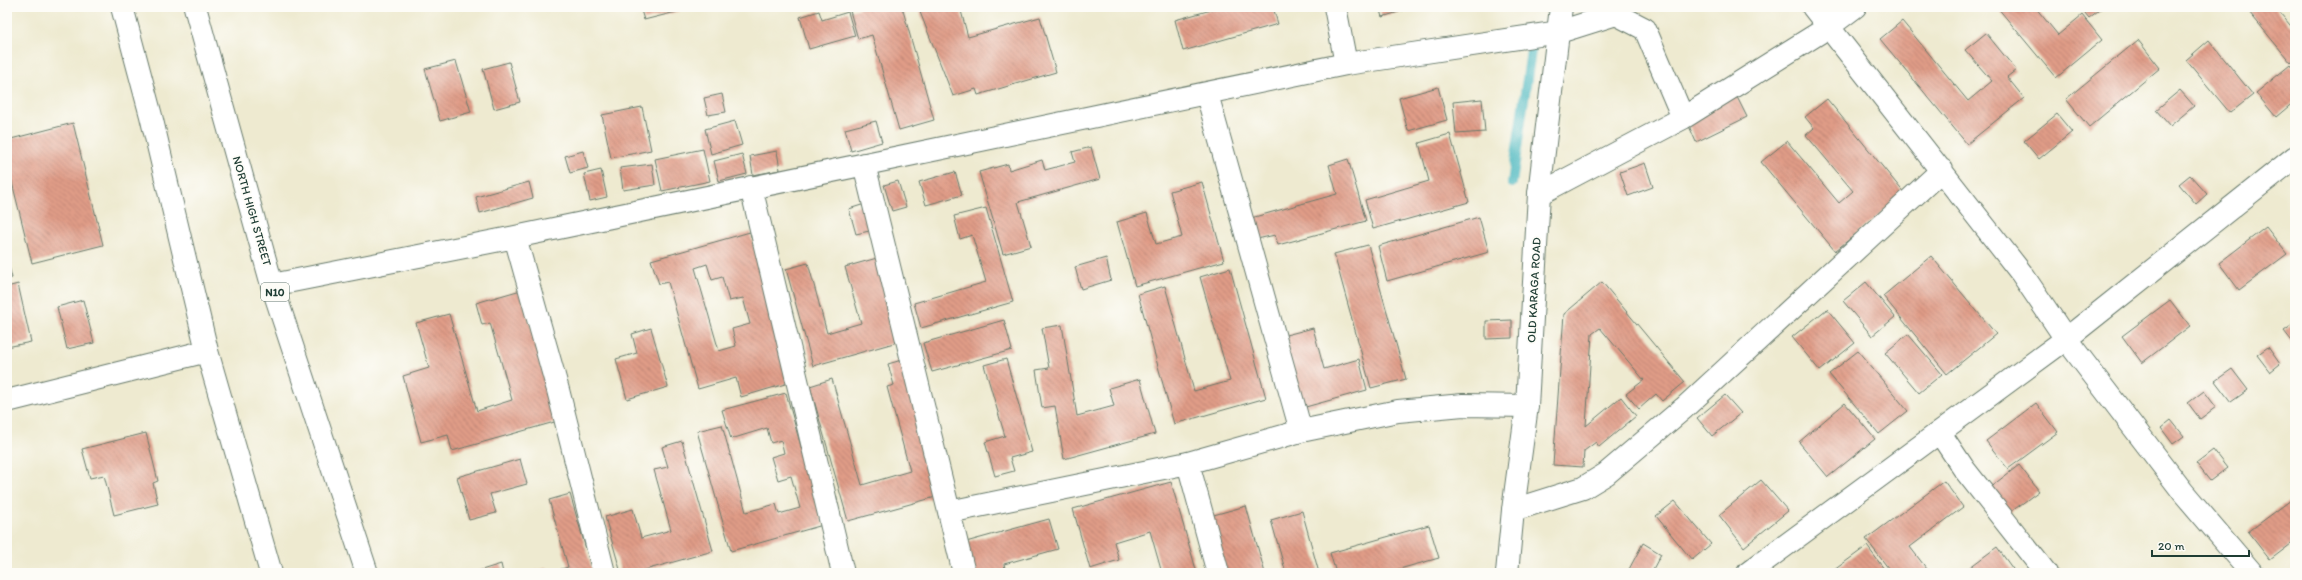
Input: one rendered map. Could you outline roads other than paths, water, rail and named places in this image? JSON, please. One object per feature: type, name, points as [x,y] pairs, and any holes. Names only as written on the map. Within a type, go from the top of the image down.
[{"type":"main road","points":[[122,7],[151,116],[207,351],[271,573]]},
{"type":"main road","name":"NORTH HIGH STREET","points":[[195,7],[272,285],[367,573]]},
{"type":"main road","points":[[1335,7],[1346,64]]},
{"type":"main road","name":"OLD KARAGA ROAD","points":[[1507,573],[1526,406],[1539,194],[1561,7]]},
{"type":"main road","points":[[1812,7],[1827,28],[1942,170],[2022,274],[2066,340],[2183,492],[2252,573]]},
{"type":"main road","points":[[1539,194],[1683,118],[1827,28],[1855,7]]},
{"type":"main road","points":[[272,285],[515,237],[1346,64],[1559,32],[1616,14],[1645,29],[1683,118]]},
{"type":"main road","points":[[1207,94],[1301,431]]},
{"type":"main road","points":[[1750,572],[2066,340],[2295,157]]},
{"type":"main road","points":[[864,164],[964,573]]},
{"type":"main road","points":[[1513,510],[1583,488],[1606,474],[1690,403],[1942,170]]},
{"type":"main road","points":[[751,187],[844,573]]},
{"type":"main road","points":[[515,237],[558,390],[604,573]]},
{"type":"main road","points":[[7,402],[207,351]]},
{"type":"main road","points":[[949,512],[1188,463],[1301,431],[1398,411],[1463,405],[1526,406]]},
{"type":"main road","points":[[1940,433],[1964,469],[2046,573]]},
{"type":"main road","points":[[1188,463],[1218,573]]},
{"type":"waterway","points":[[1512,183],[1532,44]]}]
